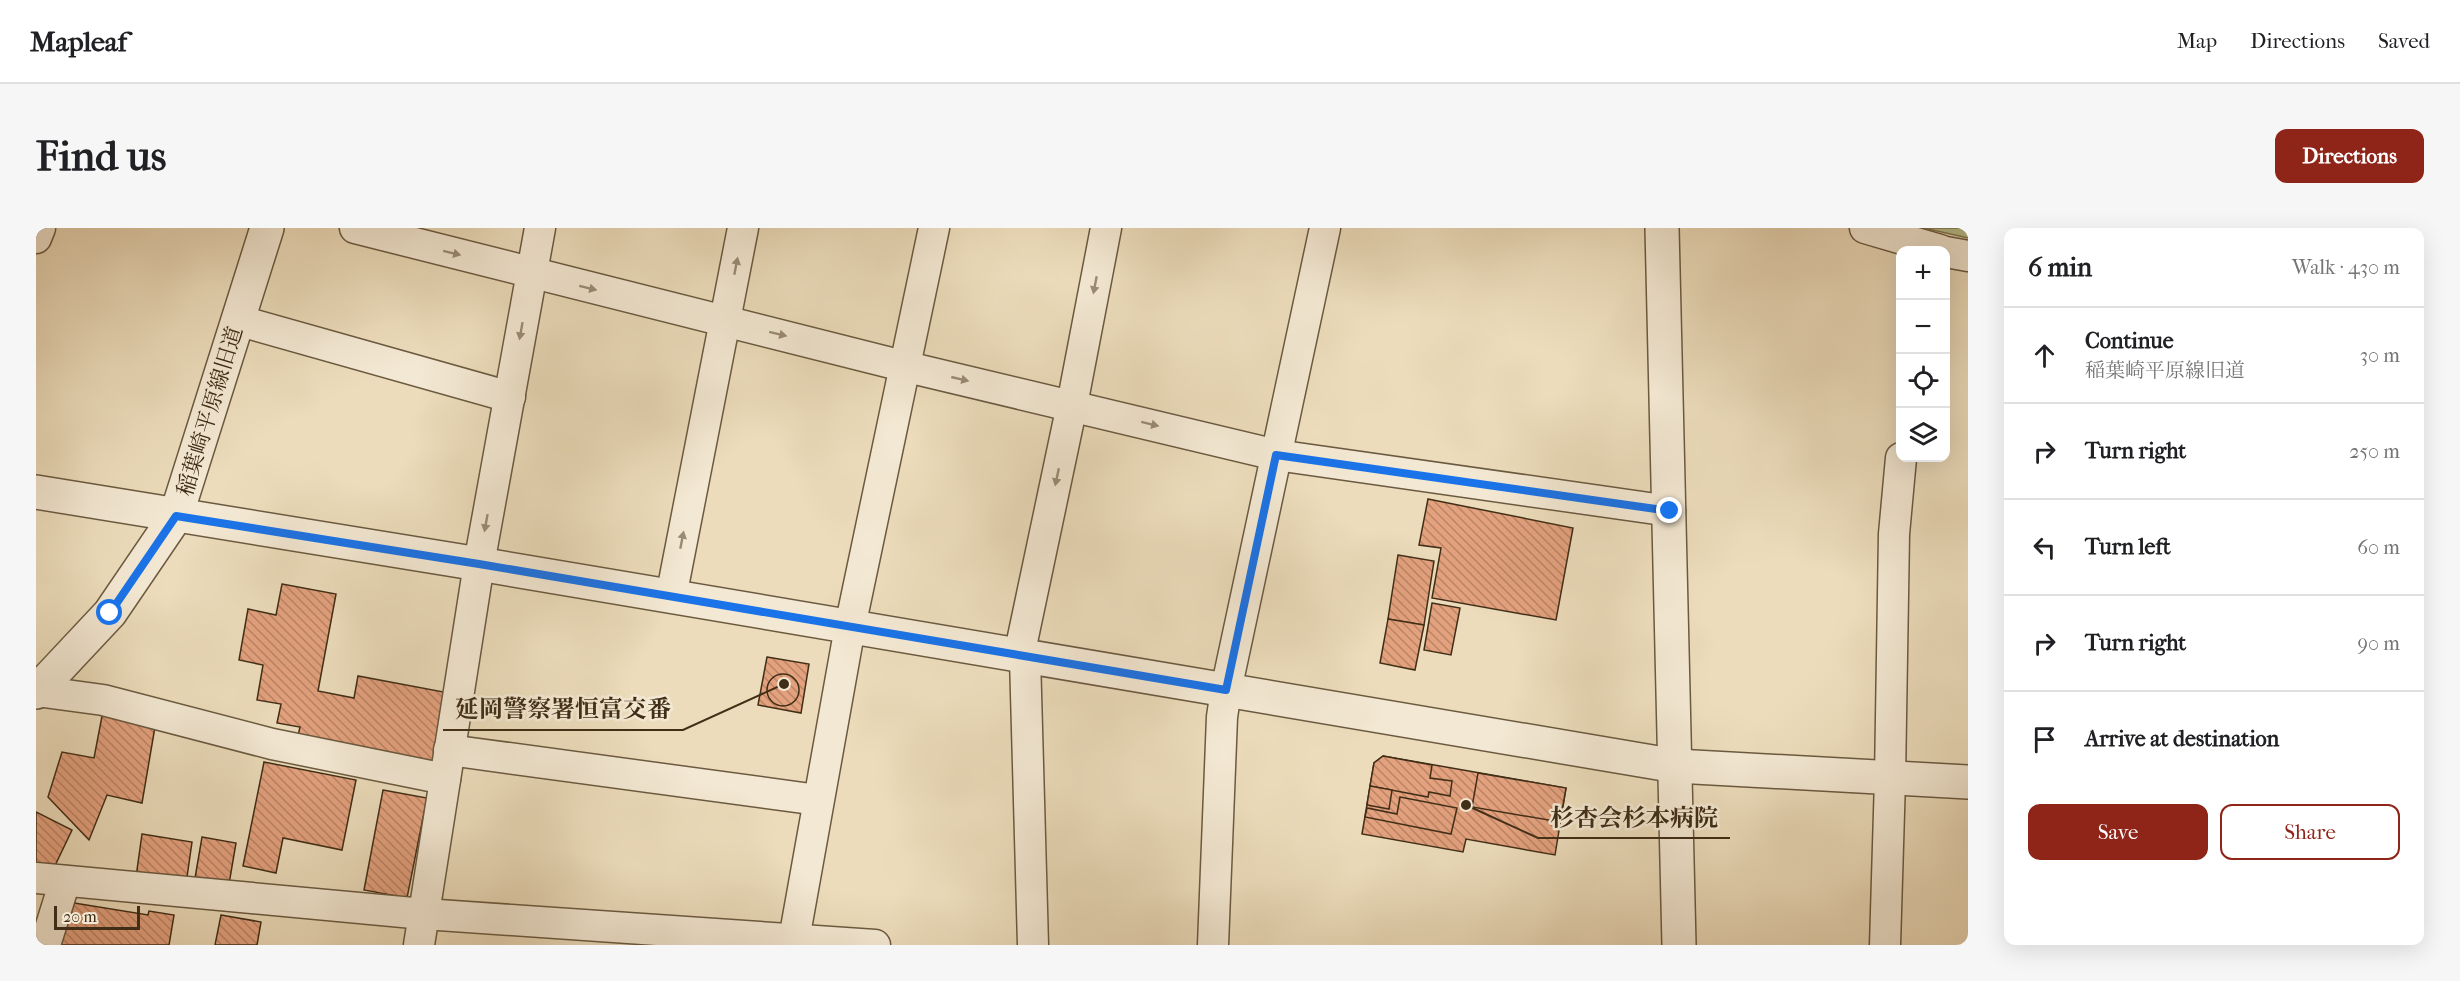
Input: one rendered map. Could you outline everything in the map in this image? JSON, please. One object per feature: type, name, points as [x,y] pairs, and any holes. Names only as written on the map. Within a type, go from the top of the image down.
[{"type":"street","points":[[36,238],[40,228]]},
{"type":"street","name":"稲葉崎平原線旧道","points":[[37,692],[110,613],[176,516],[267,228]]},
{"type":"street","points":[[355,228],[903,366],[1276,455],[1670,511]]},
{"type":"street","points":[[419,945],[479,564],[540,228]]},
{"type":"street","points":[[671,597],[743,228]]},
{"type":"street","points":[[793,942],[850,627],[903,366],[934,228]]},
{"type":"street","points":[[1033,945],[1022,657],[1106,228]]},
{"type":"street","points":[[1213,945],[1222,717],[1226,690],[1325,228]]},
{"type":"street","points":[[1662,228],[1676,766],[1678,945]]},
{"type":"street","points":[[1865,228],[1923,246]]},
{"type":"street","points":[[1950,253],[1968,256]]},
{"type":"street","points":[[237,321],[510,397]]},
{"type":"street","points":[[1885,945],[1894,534],[1901,462]]},
{"type":"street","points":[[36,492],[479,564],[1676,766],[1968,782]]},
{"type":"street","points":[[37,692],[103,700],[273,744],[445,779]]},
{"type":"street","points":[[449,750],[818,800]]},
{"type":"street","points":[[45,945],[50,880],[424,914],[793,942],[875,945]]},
{"type":"green space","points":[[1924,228],[1968,228],[1968,238]]},
{"type":"building","points":[[1428,499],[1573,528],[1556,620],[1432,598],[1441,548],[1419,545]]},
{"type":"building","points":[[1398,555],[1434,561],[1424,625],[1388,619]]},
{"type":"building","points":[[282,584],[336,594],[318,691],[354,698],[358,676],[449,693],[436,762],[298,736],[300,727],[277,723],[281,704],[257,700],[263,665],[239,660],[248,609],[276,615]]},
{"type":"building","points":[[1432,603],[1460,608],[1451,655],[1424,650]]},
{"type":"building","points":[[1388,619],[1424,625],[1415,670],[1380,663]]},
{"type":"building","points":[[767,657],[809,664],[801,713],[758,705]]},
{"type":"building","points":[[783,674],[795,678],[799,690],[795,702],[783,706],[771,702],[767,690],[771,678]]},
{"type":"building","points":[[103,711],[156,721],[142,803],[107,795],[89,840],[48,797],[62,752],[94,758]]},
{"type":"building","points":[[1383,756],[1566,788],[1555,855],[1466,839],[1463,852],[1362,834],[1374,763]]},
{"type":"building","points":[[1383,756],[1432,765],[1430,778],[1452,781],[1450,796],[1429,792],[1428,797],[1370,786],[1374,763]]},
{"type":"building","points":[[264,762],[356,780],[342,850],[283,838],[276,873],[243,866]]},
{"type":"building","points":[[1478,773],[1566,788],[1560,822],[1472,807]]},
{"type":"building","points":[[1370,786],[1392,790],[1389,809],[1367,805]]},
{"type":"building","points":[[383,790],[427,798],[407,898],[364,890]]},
{"type":"building","points":[[1400,797],[1457,808],[1451,834],[1365,817],[1367,808],[1397,814]]},
{"type":"building","points":[[36,812],[72,830],[50,876],[36,869]]},
{"type":"building","points":[[142,834],[192,842],[186,884],[136,877]]},
{"type":"building","points":[[202,837],[236,843],[228,890],[194,884]]},
{"type":"building","points":[[68,902],[148,915],[149,911],[174,915],[169,945],[61,945]]},
{"type":"building","points":[[221,915],[261,922],[257,945],[215,945]]},
{"type":"place","name":"延岡警察署恒富交番","points":[[784,684]]},
{"type":"place","name":"杉杏会杉本病院","points":[[1466,805]]},
{"type":"route","points":[[110,613],[176,516],[479,564],[1226,690],[1276,455],[1670,511]]}]
